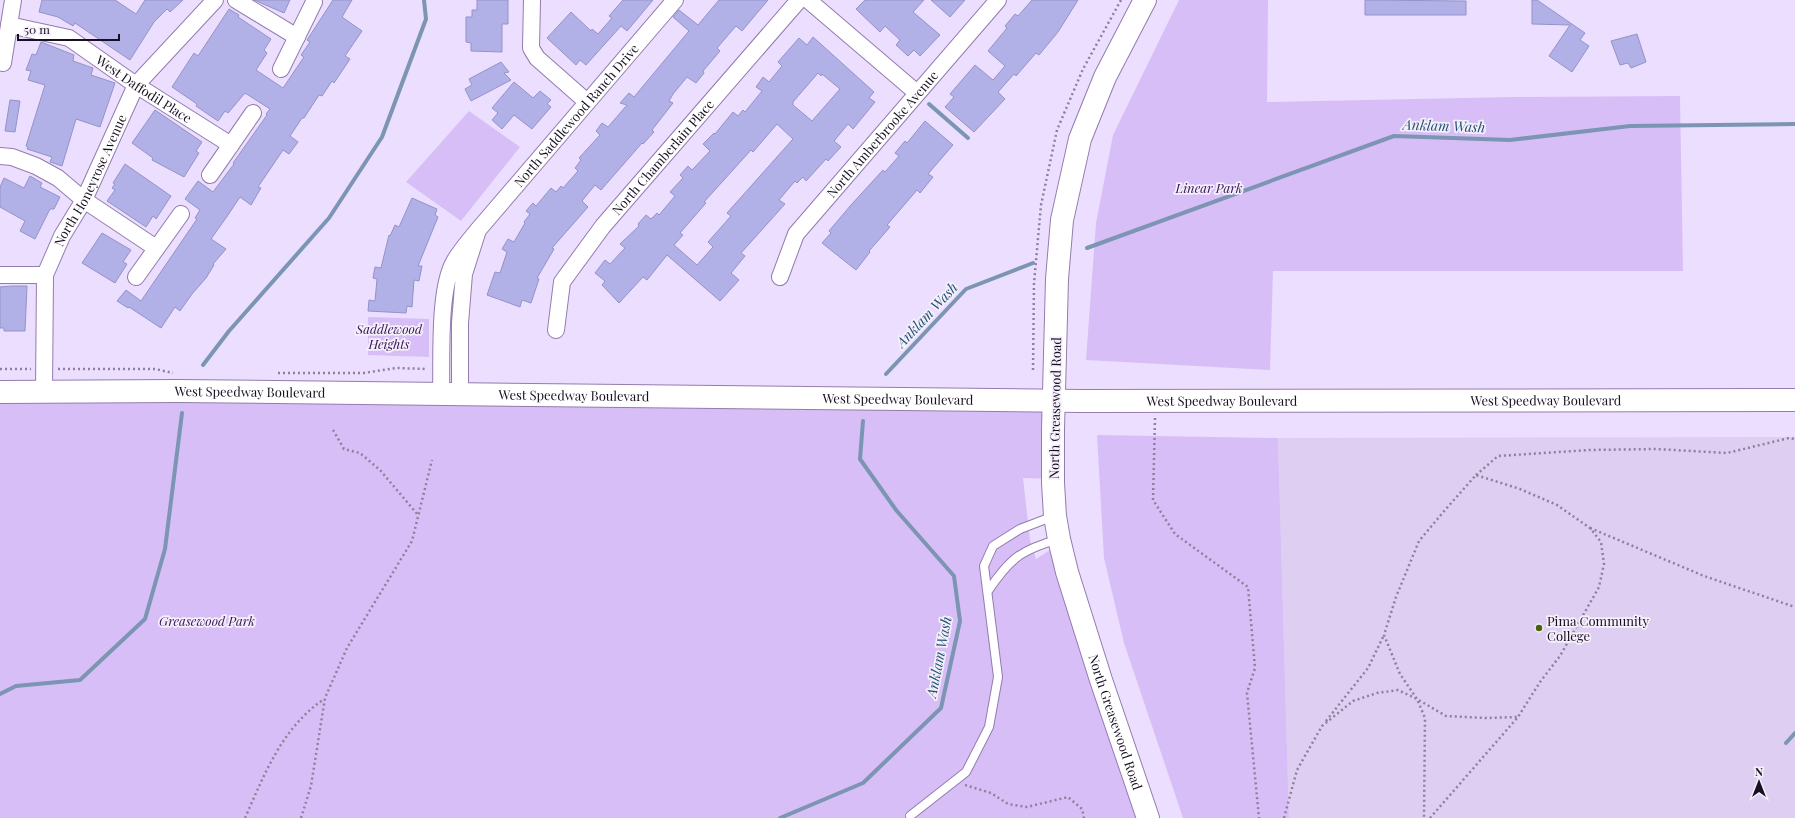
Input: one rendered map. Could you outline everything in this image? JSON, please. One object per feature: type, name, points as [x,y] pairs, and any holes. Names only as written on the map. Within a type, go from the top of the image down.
[{"type":"main road","name":"North Greasewood Road","points":[[1145,0],[1105,76],[1080,139],[1062,220],[1057,279],[1053,483],[1055,516],[1059,539],[1101,680],[1148,818]]},
{"type":"main road","name":"West Speedway Boulevard","points":[[0,392],[451,394],[1156,401],[1795,400]]},
{"type":"street","points":[[3,63],[13,0]]},
{"type":"street","name":"North Honeyrose Avenue","points":[[44,392],[46,275],[62,236],[84,200],[136,85],[215,0]]},
{"type":"street","points":[[236,0],[297,38]]},
{"type":"street","points":[[532,0],[529,49],[537,58],[587,102]]},
{"type":"street","name":"North Saddlewood Ranch Drive","points":[[451,394],[442,369],[442,318],[445,290],[453,262],[478,230],[675,0]]},
{"type":"street","name":"North Chamberlain Place","points":[[556,330],[562,282],[603,226],[800,0]]},
{"type":"street","points":[[808,0],[917,93]]},
{"type":"street","name":"North Amberbrooke Avenue","points":[[780,276],[796,234],[998,0]]},
{"type":"street","points":[[281,69],[314,2]]},
{"type":"street","name":"West Daffodil Place","points":[[9,25],[69,38],[136,85],[231,145]]},
{"type":"street","points":[[210,175],[253,113]]},
{"type":"street","points":[[0,156],[12,157],[36,166],[58,178],[84,200],[156,248]]},
{"type":"street","points":[[136,277],[180,214]]},
{"type":"street","name":"North Saddlewood Ranch Drive","points":[[451,394],[460,323],[464,274],[478,230]]},
{"type":"street","points":[[0,275],[46,275]]},
{"type":"lane","points":[[909,817],[966,772],[990,727],[998,676],[984,566],[993,546],[1020,529],[1055,516]]},
{"type":"lane","points":[[988,591],[1012,559],[1033,547],[1059,539]]},
{"type":"path","points":[[278,373],[364,373],[396,368],[442,369]]},
{"type":"path","points":[[0,369],[29,369]]},
{"type":"path","points":[[60,369],[155,369],[177,373]]},
{"type":"path","points":[[1156,401],[1153,500],[1175,534],[1248,587],[1255,668],[1247,694],[1259,818]]},
{"type":"path","points":[[334,430],[344,449],[360,453],[380,470],[418,515]]},
{"type":"path","points":[[1284,818],[1297,770],[1322,726],[1368,668],[1384,635],[1396,597],[1419,541],[1476,475],[1498,456],[1589,450],[1656,449],[1728,453],[1795,438]]},
{"type":"path","points":[[301,818],[311,786],[325,698],[346,648],[412,541],[432,460]]},
{"type":"path","points":[[1476,475],[1520,490],[1557,505],[1590,528],[1704,576],[1795,607]]},
{"type":"path","points":[[1430,818],[1518,717],[1540,682],[1560,656],[1599,588],[1604,564],[1601,542],[1590,528]]},
{"type":"path","points":[[1384,635],[1400,674],[1417,699],[1425,718],[1424,818]]},
{"type":"path","points":[[1322,726],[1353,701],[1377,693],[1398,690],[1446,716],[1487,718],[1518,717]]},
{"type":"path","points":[[245,818],[269,763],[287,734],[310,709],[325,698]]},
{"type":"path","points":[[955,782],[991,793],[1008,804],[1027,807],[1068,797],[1082,809],[1084,818]]},
{"type":"shaded area","name":"Pima Community College","points":[[1795,437],[1795,818],[1289,818],[1278,438]]},
{"type":"green space","name":"Linear Park","points":[[1179,0],[1268,0],[1267,102],[1512,97],[1680,96],[1683,271],[1273,271],[1270,370],[1086,360],[1096,223],[1113,135]]},
{"type":"green space","points":[[469,111],[520,147],[461,221],[406,182]]},
{"type":"green space","name":"Saddlewood Heights","points":[[368,317],[429,319],[429,357],[368,355]]},
{"type":"green space","name":"Greasewood Park","points":[[44,392],[1054,409],[1056,479],[1023,478],[1030,540],[1036,559],[1061,543],[1156,818],[0,818],[0,404]]},
{"type":"green space","points":[[1097,435],[1278,438],[1289,818],[1183,818],[1124,643],[1104,558]]},
{"type":"building","points":[[42,0],[115,0],[136,14],[145,0],[183,0],[170,12],[167,9],[154,22],[130,60],[75,23],[73,26],[58,17],[39,12]]},
{"type":"building","points":[[254,0],[290,0],[284,13]]},
{"type":"building","points":[[333,0],[352,0],[342,17],[362,31],[345,56],[350,59],[334,83],[332,81],[322,96],[319,95],[304,118],[302,118],[290,136],[298,142],[289,154],[283,150],[258,187],[261,188],[251,205],[240,197],[211,239],[226,249],[213,264],[214,265],[206,278],[180,311],[175,307],[161,328],[117,301],[126,290],[141,301],[197,219],[195,218],[200,210],[185,199],[198,181],[213,192],[234,164],[233,163],[270,109],[245,93],[228,113],[225,111],[218,121],[196,106],[197,104],[172,87],[194,53],[198,56],[229,9],[239,15],[238,17],[271,39],[264,50],[267,53],[256,70],[283,88],[304,57],[301,55],[310,42],[307,40]]},
{"type":"building","points":[[477,0],[508,0],[508,24],[502,24],[502,52],[471,51],[471,43],[466,42],[466,17],[472,17],[472,10],[477,10]]},
{"type":"building","points":[[623,0],[653,0],[627,31],[621,26],[586,65],[580,60],[576,65],[547,38],[571,12],[591,31],[592,29],[598,34],[612,18],[609,16]]},
{"type":"building","points":[[719,0],[768,0],[742,31],[736,26],[717,48],[720,51],[703,71],[704,73],[696,83],[687,77],[673,94],[669,101],[673,103],[652,130],[654,132],[643,144],[642,143],[601,190],[595,185],[582,201],[588,207],[552,248],[554,249],[537,278],[539,279],[531,303],[522,300],[520,307],[487,295],[495,272],[500,273],[507,252],[502,249],[508,239],[514,242],[525,223],[524,222],[530,214],[526,211],[533,203],[536,206],[551,188],[556,192],[561,186],[563,188],[578,171],[575,168],[581,160],[579,158],[600,135],[596,131],[602,123],[608,127],[627,105],[620,103],[629,93],[634,97],[689,31],[673,17],[679,10],[698,25]]},
{"type":"building","points":[[865,0],[924,0],[913,12],[940,35],[920,56],[914,50],[908,56],[896,45],[900,40],[885,26],[880,32],[856,9]]},
{"type":"building","points":[[931,0],[965,0],[950,17]]},
{"type":"building","points":[[1032,0],[1078,0],[1058,32],[1039,55],[1036,53],[1016,76],[1014,74],[998,92],[1005,99],[974,132],[945,107],[954,97],[950,94],[975,65],[993,80],[1005,66],[988,51],[1007,28],[1005,26],[1015,14],[1018,16]]},
{"type":"building","points":[[1365,0],[1466,1],[1466,15],[1365,15]]},
{"type":"building","points":[[1532,0],[1537,0],[1585,33],[1580,40],[1589,46],[1572,72],[1549,56],[1570,25],[1532,24]]},
{"type":"building","points":[[1637,34],[1646,62],[1631,68],[1628,63],[1620,65],[1611,41]]},
{"type":"building","points":[[813,37],[874,92],[869,98],[875,102],[853,129],[848,124],[834,141],[841,147],[828,161],[826,159],[806,181],[803,177],[797,183],[795,181],[779,200],[785,204],[741,253],[745,256],[731,273],[739,280],[720,301],[667,255],[647,280],[643,277],[619,303],[602,285],[605,281],[595,273],[605,260],[610,264],[625,248],[620,244],[639,226],[638,224],[646,215],[651,219],[657,213],[659,215],[675,196],[670,192],[683,178],[680,175],[688,166],[692,170],[710,151],[703,144],[714,133],[715,134],[733,112],[738,116],[743,110],[745,112],[762,91],[756,87],[763,77],[769,82],[782,66],[778,62],[799,38],[807,45]],"holes":[[[818,73],[821,76],[822,74],[840,89],[812,121],[793,105],[793,102]],[[777,124],[793,139],[727,213],[731,216],[708,242],[713,247],[697,265],[674,245],[683,235],[680,233],[706,203],[704,202],[751,150],[753,152]]]},
{"type":"building","points":[[41,42],[74,55],[73,61],[93,68],[91,75],[115,83],[100,127],[76,119],[62,166],[50,162],[52,157],[27,149],[28,147],[26,146],[45,85],[28,80],[31,71],[26,70],[32,54],[36,55]]},
{"type":"building","points":[[501,62],[509,72],[504,73],[511,80],[471,101],[465,89],[472,85],[469,79]]},
{"type":"building","points":[[514,82],[533,98],[540,91],[551,100],[547,104],[551,107],[532,129],[514,115],[502,129],[492,120],[498,113],[492,108]]},
{"type":"building","points":[[10,100],[20,101],[15,132],[5,131]]},
{"type":"building","points":[[155,110],[202,142],[196,151],[199,153],[184,177],[152,160],[153,158],[132,143]]},
{"type":"building","points":[[925,121],[953,145],[928,174],[933,177],[920,193],[917,190],[887,225],[890,227],[869,251],[870,252],[856,270],[822,243],[831,233],[829,231],[851,205],[883,170],[885,172],[899,156],[895,153],[905,141],[907,143]]},
{"type":"building","points":[[125,164],[171,196],[156,219],[153,216],[146,227],[107,201],[115,190],[112,188],[115,184],[113,183]]},
{"type":"building","points":[[30,176],[42,183],[40,187],[60,197],[54,209],[50,209],[35,239],[20,231],[25,221],[0,207],[0,187],[4,178],[24,188]]},
{"type":"building","points":[[412,198],[437,209],[435,215],[438,217],[418,266],[422,266],[419,281],[414,280],[412,307],[407,306],[406,313],[368,311],[369,300],[375,301],[377,279],[373,278],[375,267],[381,268],[389,235],[390,236],[395,225],[399,227]]},
{"type":"building","points":[[102,233],[131,250],[123,262],[127,264],[115,283],[82,263]]},
{"type":"building","points":[[27,286],[25,331],[4,331],[4,328],[0,328],[0,287]]},
{"type":"waterway","points":[[203,365],[229,331],[329,218],[382,137],[426,19],[424,0]]},
{"type":"waterway","points":[[929,104],[968,138]]},
{"type":"waterway","name":"Anklam Wash","points":[[1087,248],[1394,136],[1510,140],[1630,126],[1795,124]]},
{"type":"waterway","name":"Anklam Wash","points":[[886,374],[966,289],[1033,263]]},
{"type":"waterway","points":[[0,694],[16,686],[80,680],[145,619],[165,549],[182,413]]},
{"type":"waterway","name":"Anklam Wash","points":[[780,818],[863,783],[941,708],[960,621],[954,576],[896,510],[860,459],[863,421]]},
{"type":"waterway","points":[[1786,743],[1795,733]]},
{"type":"place","name":"Pima Community College","points":[[1539,628]]}]
